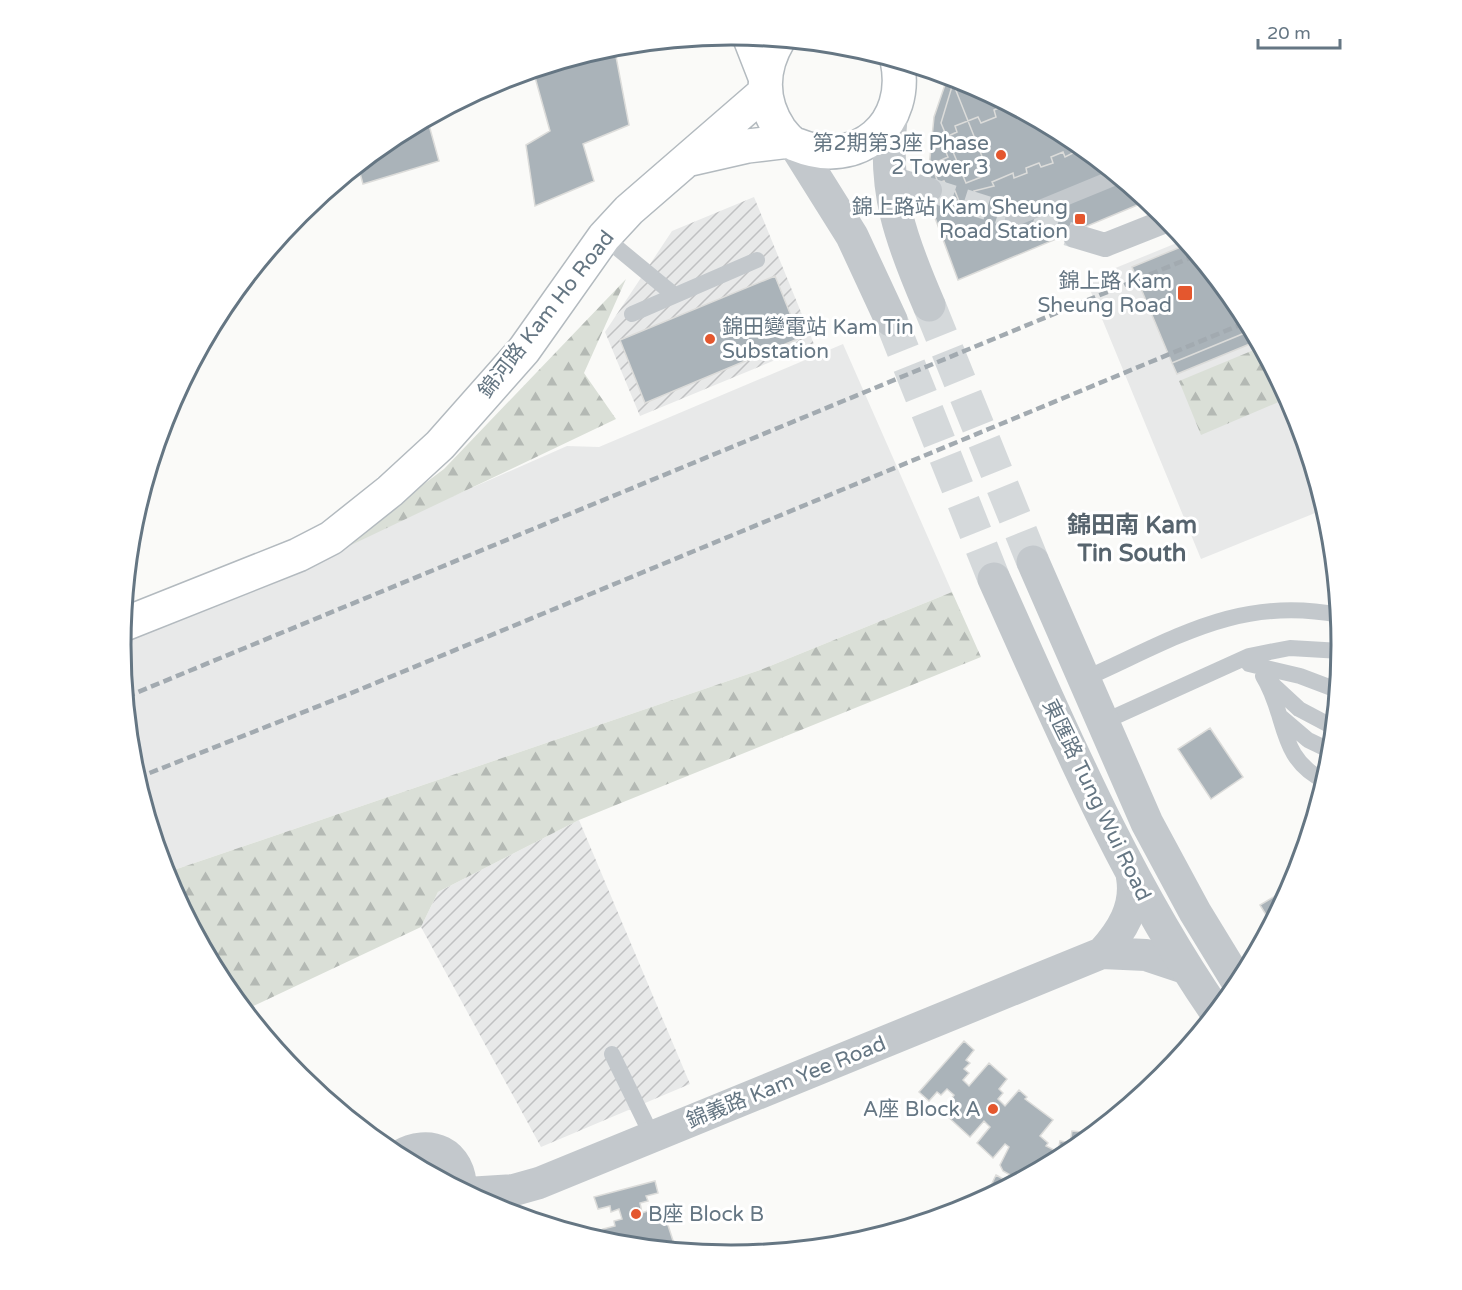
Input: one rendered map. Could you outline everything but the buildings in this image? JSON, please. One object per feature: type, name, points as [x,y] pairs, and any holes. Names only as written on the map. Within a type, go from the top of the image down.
[{"type":"main road","points":[[752,46],[774,120],[792,143]]},
{"type":"main road","points":[[764,85],[770,54],[775,46]]},
{"type":"main road","points":[[891,119],[900,93],[901,70]]},
{"type":"main road","name":"錦河路 Kam Ho Road","points":[[132,622],[297,555],[330,538],[390,491],[440,445],[524,350],[604,237],[659,182],[691,159],[764,85]]},
{"type":"main road","name":"錦河路 Kam Ho Road","points":[[691,159],[748,146],[792,143],[818,152],[853,148],[867,142],[891,119]]},
{"type":"street","points":[[891,119],[888,177],[899,232],[929,305]]},
{"type":"street","points":[[792,143],[852,236],[891,320]]},
{"type":"street","points":[[888,177],[930,190]]},
{"type":"street","points":[[1076,236],[1105,245],[1158,224]]},
{"type":"street","name":"東匯路 Tung Wui Road","points":[[1033,562],[1101,723],[1169,867],[1233,974]]},
{"type":"street","name":"東匯路 Tung Wui Road","points":[[994,579],[1065,739],[1132,877],[1185,968],[1211,1005]]},
{"type":"street","name":"錦義路 Kam Yee Road","points":[[485,1192],[514,1190],[539,1183],[1102,952],[1116,938],[1128,915],[1134,892],[1132,877]]},
{"type":"street","name":"錦義路 Kam Yee Road","points":[[1102,952],[1146,955],[1185,968]]},
{"type":"street","points":[[408,1151],[427,1147],[442,1152],[454,1162],[461,1180]]},
{"type":"lane","points":[[1013,219],[1109,180]]},
{"type":"lane","points":[[604,237],[673,294]]},
{"type":"lane","points":[[632,314],[673,294],[757,260]]},
{"type":"lane","points":[[1082,680],[1225,617],[1278,610],[1330,614]]},
{"type":"lane","points":[[1101,723],[1249,656],[1290,648],[1331,650]]},
{"type":"lane","points":[[1233,664],[1249,667],[1263,676],[1299,709],[1326,723]]},
{"type":"lane","points":[[1233,664],[1250,664],[1283,671],[1330,687]]},
{"type":"lane","points":[[1263,676],[1272,690],[1289,750],[1297,762],[1316,776]]},
{"type":"lane","points":[[1281,717],[1308,740],[1322,747]]},
{"type":"lane","points":[[612,1054],[652,1137]]},
{"type":"shaded area","name":"錦田變電站 Kam Tin Substation","points":[[754,197],[814,344],[640,416],[605,332],[672,231]]},
{"type":"shaded area","name":"錦上路站 Kam Sheung Road Station","points":[[1176,243],[1207,280],[1251,345],[1285,415],[1311,490],[1316,513],[1201,559],[1086,280]]},
{"type":"shaded area","points":[[843,344],[952,592],[760,670],[175,870],[151,800],[143,762],[132,684],[131,638],[567,446],[599,447]]},
{"type":"shaded area","points":[[579,820],[690,1084],[541,1147],[421,927],[438,892]]},
{"type":"green space","points":[[626,279],[584,373],[616,419],[328,556],[444,469]]},
{"type":"green space","points":[[1254,350],[1279,402],[1201,435],[1179,381]]},
{"type":"green space","points":[[952,592],[981,657],[579,820],[438,892],[421,927],[252,1006],[211,945],[175,870],[760,670]]},
{"type":"tunnel","points":[[930,190],[1075,236]]},
{"type":"tunnel","points":[[929,305],[1033,562]]},
{"type":"tunnel","points":[[891,320],[994,579]]},
{"type":"railway","points":[[133,694],[1189,258]]},
{"type":"railway","points":[[146,775],[349,694],[1239,325]]},
{"type":"place","name":"第2期第3座 Phase 2 Tower 3","points":[[1001,155]]},
{"type":"place","name":"錦上路站 Kam Sheung Road Station","points":[[1080,219]]},
{"type":"place","name":"錦上路 Kam Sheung Road","points":[[1185,293]]},
{"type":"place","name":"錦田變電站 Kam Tin Substation","points":[[710,339]]},
{"type":"place","name":"A座 Block A","points":[[993,1109]]},
{"type":"place","name":"B座 Block B","points":[[636,1214]]},
{"type":"district","name":"錦田南 Kam Tin South","points":[[1132,539]]}]
